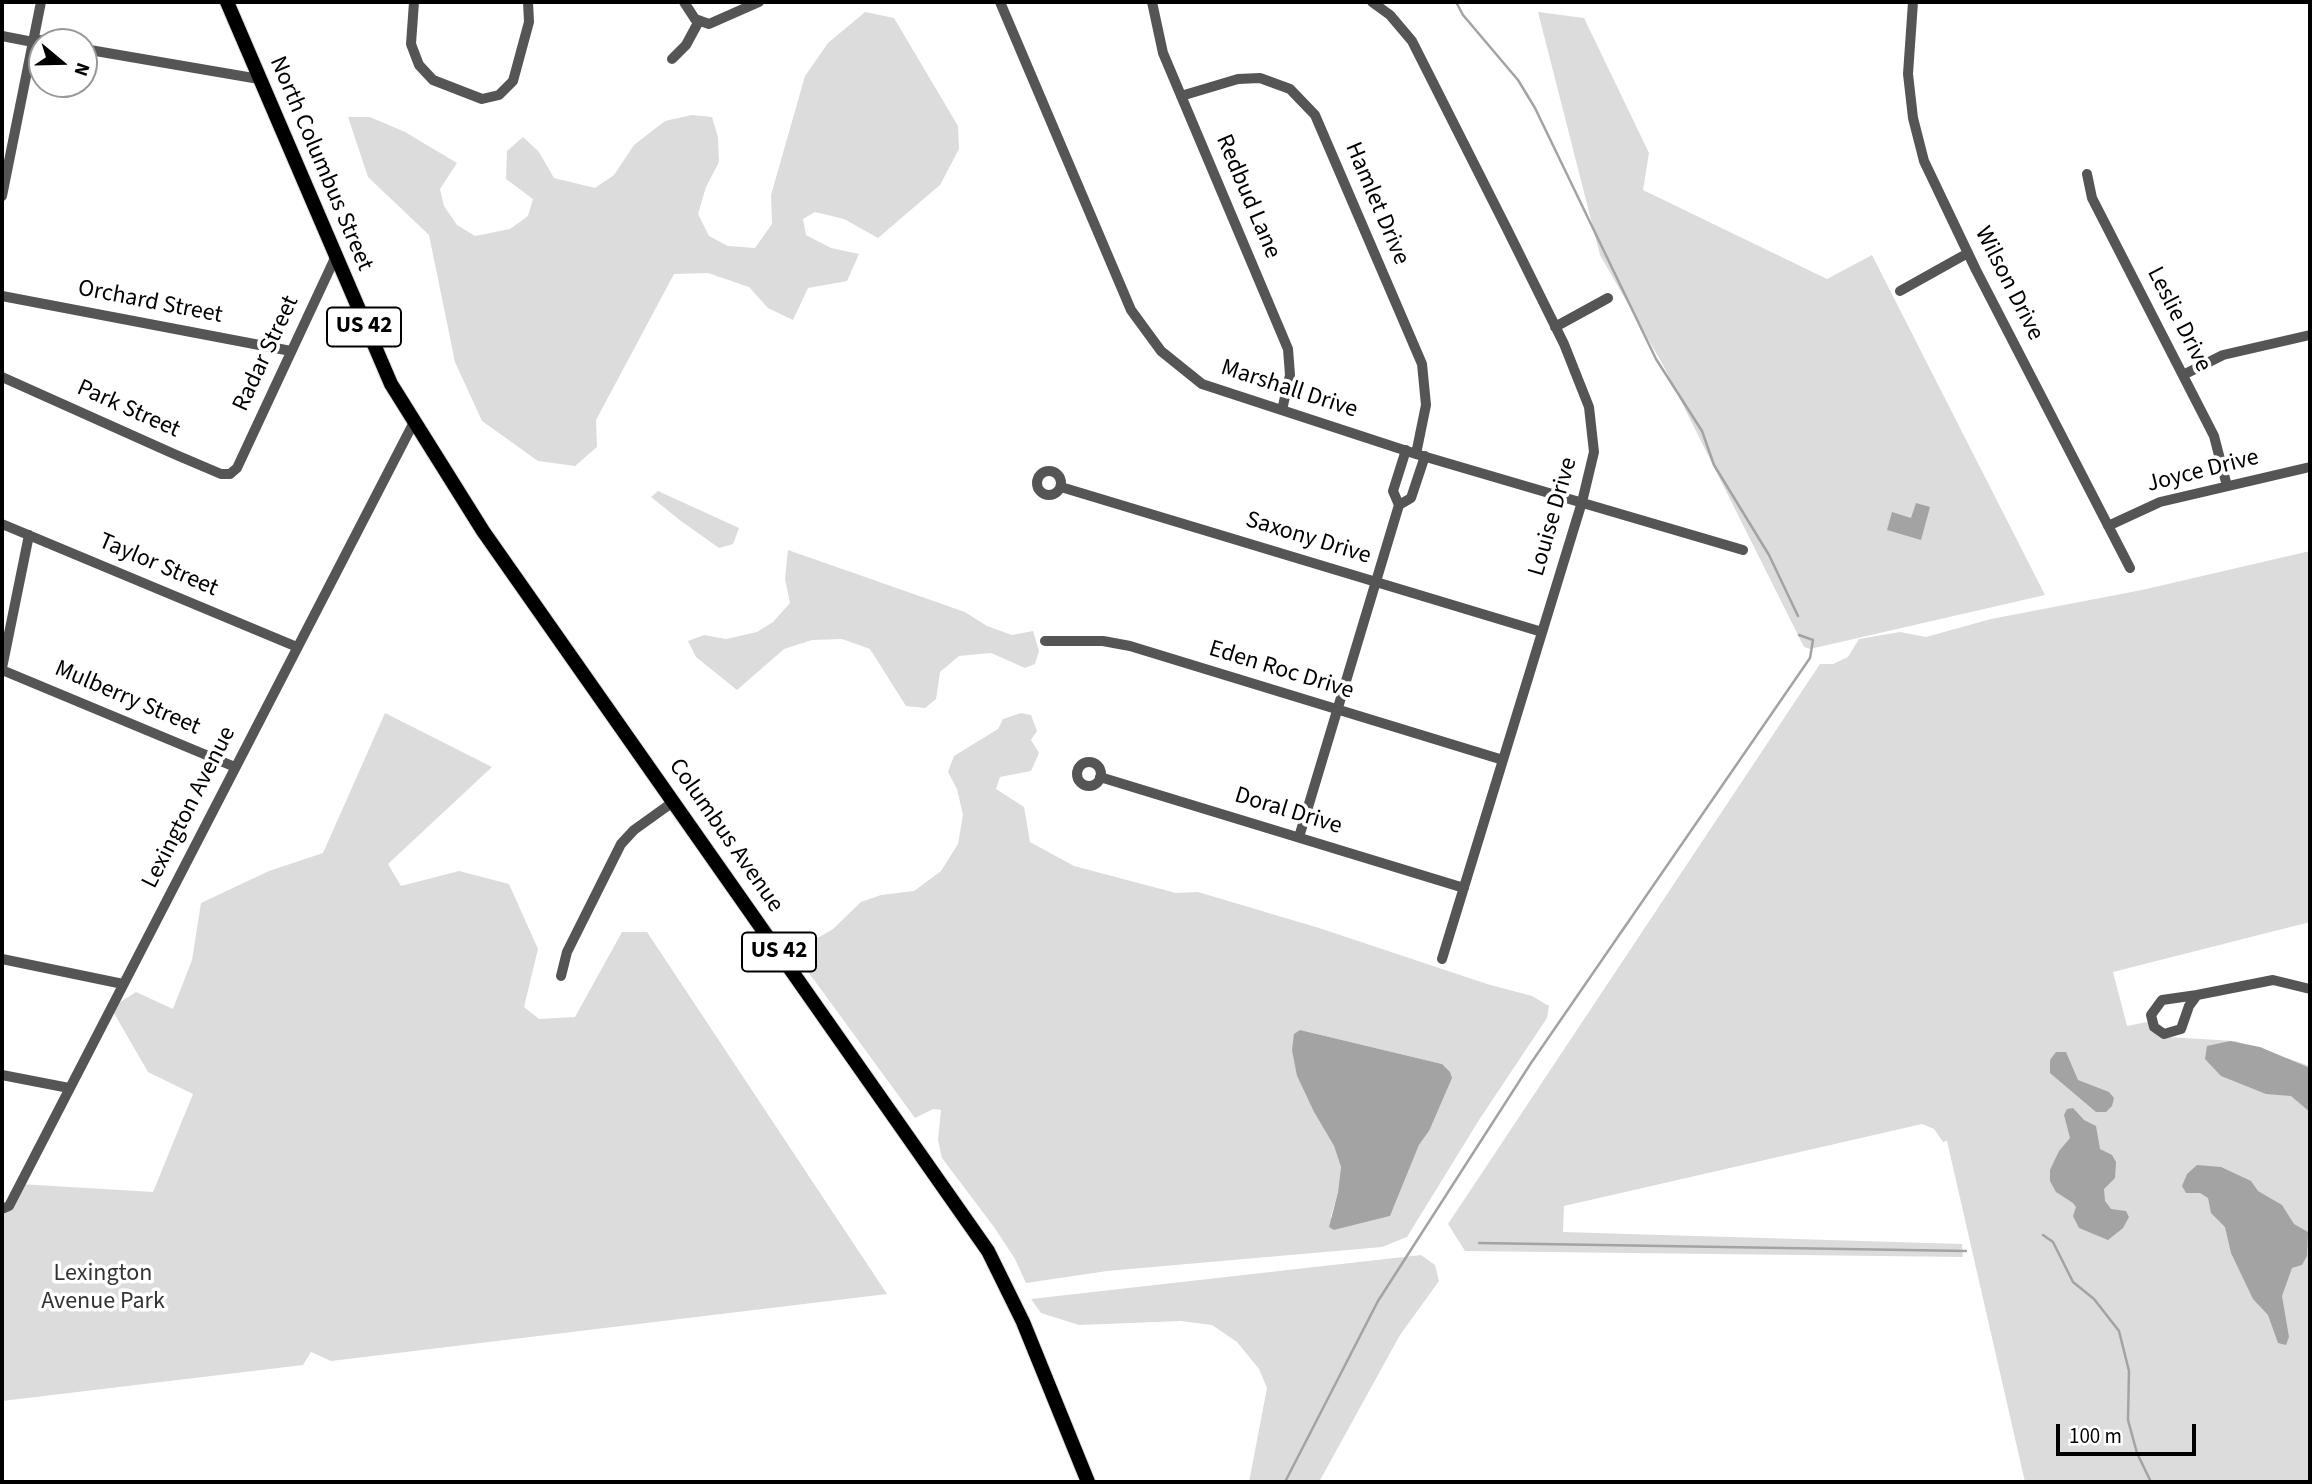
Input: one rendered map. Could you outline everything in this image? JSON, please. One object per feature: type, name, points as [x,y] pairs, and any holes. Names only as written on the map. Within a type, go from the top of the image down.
[{"type":"main road","name":"North Columbus Street","points":[[227,2],[391,384],[481,527],[550,627]]},
{"type":"main road","name":"Columbus Avenue","points":[[550,627],[988,1251],[1010,1294],[1088,1482]]},
{"type":"street","points":[[36,28],[41,2]]},
{"type":"street","points":[[414,2],[411,44],[419,65],[433,80],[482,99],[499,95],[513,81],[529,22],[528,2]]},
{"type":"street","points":[[684,2],[689,13],[699,21],[713,24],[759,2]]},
{"type":"street","name":"Marshall Drive","points":[[1000,2],[1121,290],[1152,341],[1202,384],[1415,453],[1743,550]]},
{"type":"street","name":"Redbud Lane","points":[[1152,2],[1159,42],[1284,336],[1290,367],[1282,410]]},
{"type":"street","name":"Louise Drive","points":[[1372,2],[1390,15],[1412,41],[1555,327],[1589,407],[1594,452],[1582,502],[1443,959]]},
{"type":"street","name":"Wilson Drive","points":[[1913,2],[1908,38],[1908,74],[1916,133],[1934,184],[2130,568]]},
{"type":"street","points":[[672,60],[686,45],[699,21]]},
{"type":"street","points":[[2,36],[28,40]]},
{"type":"street","points":[[98,51],[259,79]]},
{"type":"street","points":[[2,196],[28,66]]},
{"type":"street","name":"Hamlet Drive","points":[[1181,96],[1238,79],[1260,79],[1290,89],[1315,115],[1422,364],[1426,405],[1415,453],[1410,498],[1399,505]]},
{"type":"street","name":"Leslie Drive","points":[[2087,174],[2092,198],[2214,436],[2227,486]]},
{"type":"street","points":[[1900,291],[1968,253]]},
{"type":"street","name":"Radar Street","points":[[237,468],[335,258]]},
{"type":"street","name":"Orchard Street","points":[[2,296],[291,351]]},
{"type":"street","points":[[1555,327],[1608,298]]},
{"type":"street","points":[[2183,375],[2222,355],[2310,334]]},
{"type":"street","name":"Park Street","points":[[2,377],[221,474],[230,474],[237,468]]},
{"type":"street","name":"Lexington Avenue","points":[[2,1209],[9,1206],[414,422]]},
{"type":"street","name":"Hamlet Drive","points":[[1299,837],[1399,505],[1393,491],[1415,453]]},
{"type":"street","name":"Joyce Drive","points":[[2108,526],[2160,502],[2310,467]]},
{"type":"street","name":"Saxony Drive","points":[[1061,486],[1542,632]]},
{"type":"street","name":"Taylor Street","points":[[2,524],[297,647]]},
{"type":"street","points":[[2,669],[29,535]]},
{"type":"street","name":"Eden Roc Drive","points":[[1045,641],[1111,642],[1503,760]]},
{"type":"street","name":"Mulberry Street","points":[[2,669],[235,767]]},
{"type":"street","name":"Doral Drive","points":[[1100,777],[1464,888]]},
{"type":"street","points":[[561,976],[567,952],[621,844],[634,830],[673,802]]},
{"type":"street","points":[[2,959],[123,984]]},
{"type":"street","points":[[2197,995],[2189,1006],[2181,1029],[2164,1034],[2154,1027],[2151,1015],[2162,1000],[2273,980],[2310,989]]},
{"type":"street","points":[[2,1075],[69,1088]]},
{"type":"green space","points":[[865,12],[894,18],[958,126],[959,149],[940,185],[878,238],[844,219],[815,212],[803,219],[806,235],[831,248],[859,254],[847,281],[808,288],[793,320],[768,308],[749,287],[708,273],[674,274],[596,420],[597,447],[575,466],[538,461],[482,421],[455,362],[429,235],[368,177],[348,117],[370,117],[405,132],[457,163],[440,189],[444,206],[457,225],[475,236],[510,229],[528,216],[533,199],[506,179],[507,151],[523,137],[539,152],[554,178],[595,188],[614,175],[634,145],[665,121],[692,115],[712,117],[718,137],[719,162],[706,187],[698,214],[709,236],[728,246],[755,248],[772,224],[771,195],[805,76],[828,43]]},
{"type":"green space","points":[[1538,12],[1584,18],[1649,153],[1643,190],[1827,279],[1872,255],[2045,595],[1810,649],[1804,647],[1663,365],[1600,255]]},
{"type":"green space","points":[[658,491],[739,528],[733,544],[719,548],[651,497]]},
{"type":"green space","points":[[788,550],[965,612],[987,626],[1012,635],[1033,631],[1039,651],[1035,664],[1025,668],[991,653],[959,656],[940,672],[936,699],[925,708],[906,706],[870,649],[842,639],[812,640],[784,649],[737,690],[696,657],[688,641],[704,635],[726,639],[757,632],[773,622],[790,603],[785,579]]},
{"type":"green space","points":[[2310,551],[2310,922],[2113,972],[2127,1026],[2147,1022],[2167,1037],[2235,1041],[2310,1066],[2310,1482],[2025,1482],[1947,1141],[1943,1142],[1934,1129],[1922,1124],[1564,1206],[1563,1232],[1962,1244],[1963,1257],[1465,1251],[1448,1224],[1820,664],[1833,664],[1848,657],[1859,639],[1900,632],[1926,637],[1991,619],[2142,590]]},
{"type":"green space","name":"Lexington Avenue Park","points":[[385,713],[492,767],[388,864],[401,886],[459,871],[509,884],[538,949],[524,1007],[539,1019],[575,1017],[622,932],[647,932],[887,1294],[331,1361],[311,1352],[303,1365],[2,1401],[2,1208],[20,1184],[153,1192],[193,1094],[148,1072],[111,1008],[136,992],[173,1009],[192,960],[201,903],[269,871],[323,853]]},
{"type":"green space","points":[[1021,713],[1031,715],[1037,731],[1031,740],[1039,753],[1031,771],[1000,777],[996,789],[1024,807],[1030,842],[1074,866],[1176,893],[1198,892],[1532,996],[1549,1006],[1547,1018],[1479,1120],[1407,1237],[1382,1247],[1107,1271],[1026,1283],[1015,1259],[994,1227],[942,1158],[938,1140],[941,1110],[933,1109],[915,1118],[798,958],[809,943],[833,929],[861,902],[881,895],[914,891],[941,871],[958,844],[963,815],[957,789],[948,772],[954,756],[998,729],[1003,719]],"holes":[[[1300,1030],[1442,1064],[1429,1131],[1419,1145],[1390,1216],[1334,1230],[1331,1216],[1341,1167],[1334,1146],[1297,1076]]]},
{"type":"green space","points":[[1421,1255],[1435,1265],[1439,1281],[1400,1335],[1319,1482],[1249,1482],[1267,1388],[1259,1369],[1237,1342],[1212,1325],[1181,1321],[1079,1325],[1041,1313],[1031,1299]]},
{"type":"shaded area","points":[[1916,503],[1930,507],[1921,540],[1887,530],[1892,512],[1911,518]]},
{"type":"shaded area","points":[[1300,1030],[1442,1064],[1450,1072],[1452,1078],[1429,1131],[1419,1145],[1390,1216],[1334,1230],[1329,1227],[1341,1167],[1334,1146],[1297,1076],[1292,1050],[1294,1034]]},
{"type":"shaded area","points":[[2230,1041],[2260,1047],[2310,1068],[2310,1112],[2291,1096],[2266,1094],[2221,1076],[2205,1059],[2207,1046]]},
{"type":"shaded area","points":[[2056,1052],[2066,1052],[2078,1080],[2109,1092],[2114,1098],[2112,1106],[2106,1112],[2096,1112],[2050,1073],[2050,1060]]},
{"type":"shaded area","points":[[2073,1108],[2084,1120],[2096,1126],[2100,1149],[2112,1155],[2116,1162],[2115,1178],[2104,1189],[2105,1201],[2111,1209],[2126,1211],[2129,1217],[2123,1228],[2108,1240],[2079,1228],[2073,1216],[2076,1207],[2056,1192],[2050,1181],[2050,1170],[2059,1151],[2070,1138],[2064,1115],[2067,1109]]},
{"type":"shaded area","points":[[2197,1165],[2221,1167],[2251,1181],[2258,1191],[2282,1205],[2294,1224],[2308,1232],[2307,1256],[2302,1265],[2292,1268],[2282,1296],[2289,1337],[2286,1345],[2278,1343],[2268,1315],[2253,1299],[2231,1253],[2225,1227],[2211,1213],[2208,1198],[2200,1193],[2186,1193],[2182,1186],[2187,1174]]},
{"type":"waterway","points":[[1456,2],[1463,15],[1518,80],[1535,108],[1656,359],[1702,431],[1714,465],[1769,555],[1798,616]]},
{"type":"waterway","points":[[1285,1482],[1378,1301],[1531,1063],[1810,658],[1813,640],[1799,635]]},
{"type":"waterway","points":[[2043,1235],[2053,1242],[2073,1282],[2094,1299],[2119,1331],[2129,1371],[2128,1420],[2137,1453],[2151,1482]]},
{"type":"waterway","points":[[1479,1243],[1966,1251]]}]
